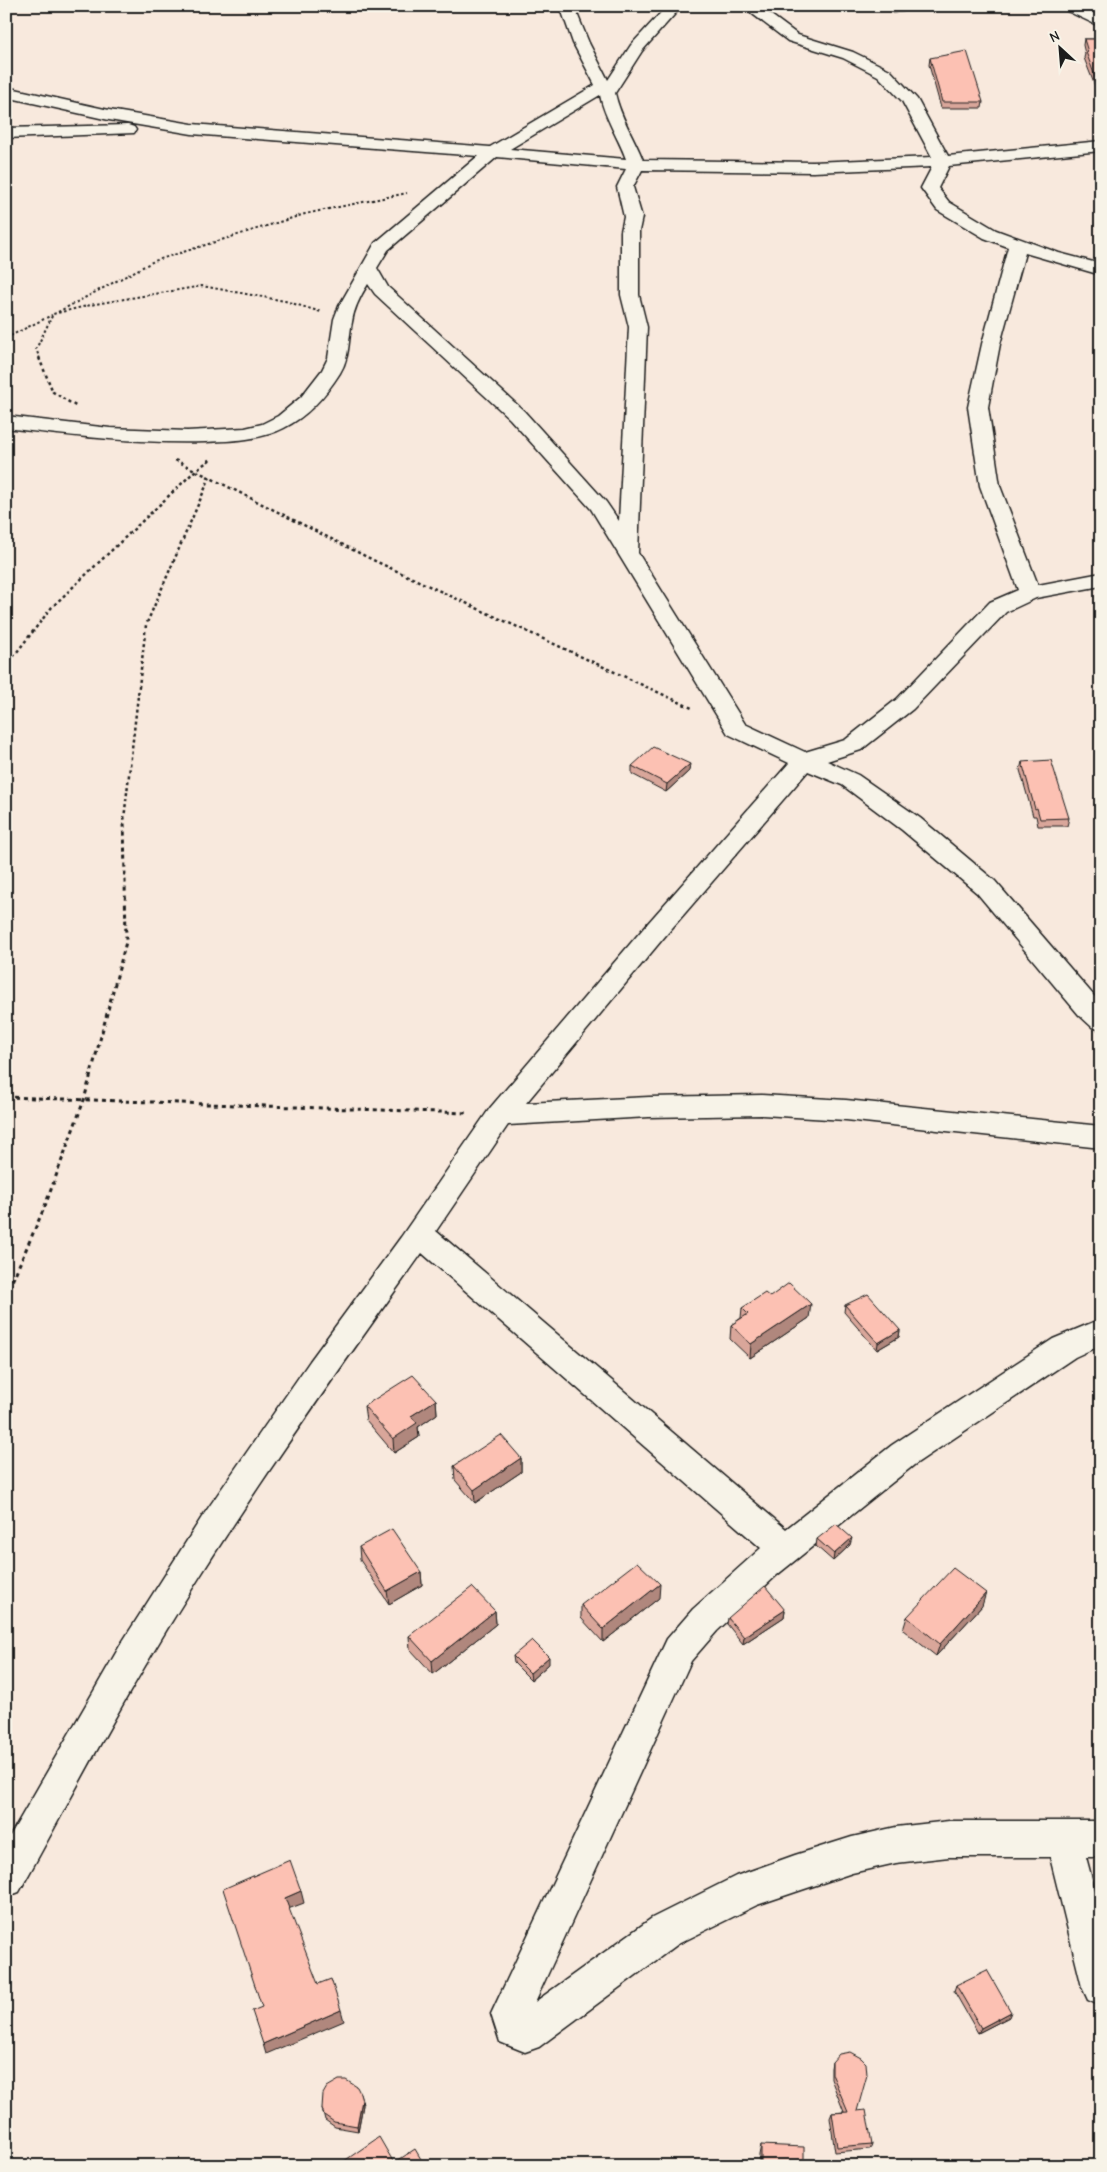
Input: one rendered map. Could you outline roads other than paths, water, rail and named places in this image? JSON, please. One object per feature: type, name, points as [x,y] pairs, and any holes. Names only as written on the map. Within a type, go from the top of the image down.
[{"type":"street","points":[[567,6],[581,43],[605,90],[610,107],[627,140],[636,165],[625,187],[634,216],[630,231],[630,295],[638,327],[628,552]]},
{"type":"street","points":[[6,422],[124,436],[162,437],[225,436],[266,429],[286,420],[316,393],[326,380],[338,356],[343,319],[353,295],[382,247],[454,183],[493,152],[605,90],[636,48],[675,6]]},
{"type":"street","points":[[749,6],[793,38],[848,55],[884,73],[909,99],[943,162]]},
{"type":"street","points":[[1068,6],[1101,23]]},
{"type":"street","points":[[8,91],[109,115],[192,129],[636,165],[813,167],[943,162],[1101,146]]},
{"type":"street","points":[[6,133],[192,129]]},
{"type":"street","points":[[943,162],[929,188],[943,206],[990,234],[1053,257],[1101,270]]},
{"type":"street","points":[[1018,244],[991,344],[978,407],[990,486],[1030,593]]},
{"type":"street","points":[[368,268],[373,280],[381,290],[517,415],[599,506],[736,729],[750,737],[833,771],[865,790],[945,851],[986,887],[1088,1008],[1101,1020]]},
{"type":"street","points":[[6,1879],[133,1655],[214,1527],[321,1370],[500,1115],[657,929],[804,760],[853,745],[905,704],[998,607],[1030,593],[1101,579]]},
{"type":"street","points":[[500,1115],[649,1107],[762,1105],[846,1110],[1101,1137]]},
{"type":"street","points":[[419,1233],[786,1548]]},
{"type":"street","points":[[1101,1331],[1064,1348],[903,1455],[786,1548],[705,1620],[679,1650],[510,2014],[514,2028],[525,2033],[665,1931],[749,1889],[795,1873],[852,1855],[896,1845],[949,1839],[1101,1839]]},
{"type":"street","points":[[1063,1838],[1101,1987]]}]
